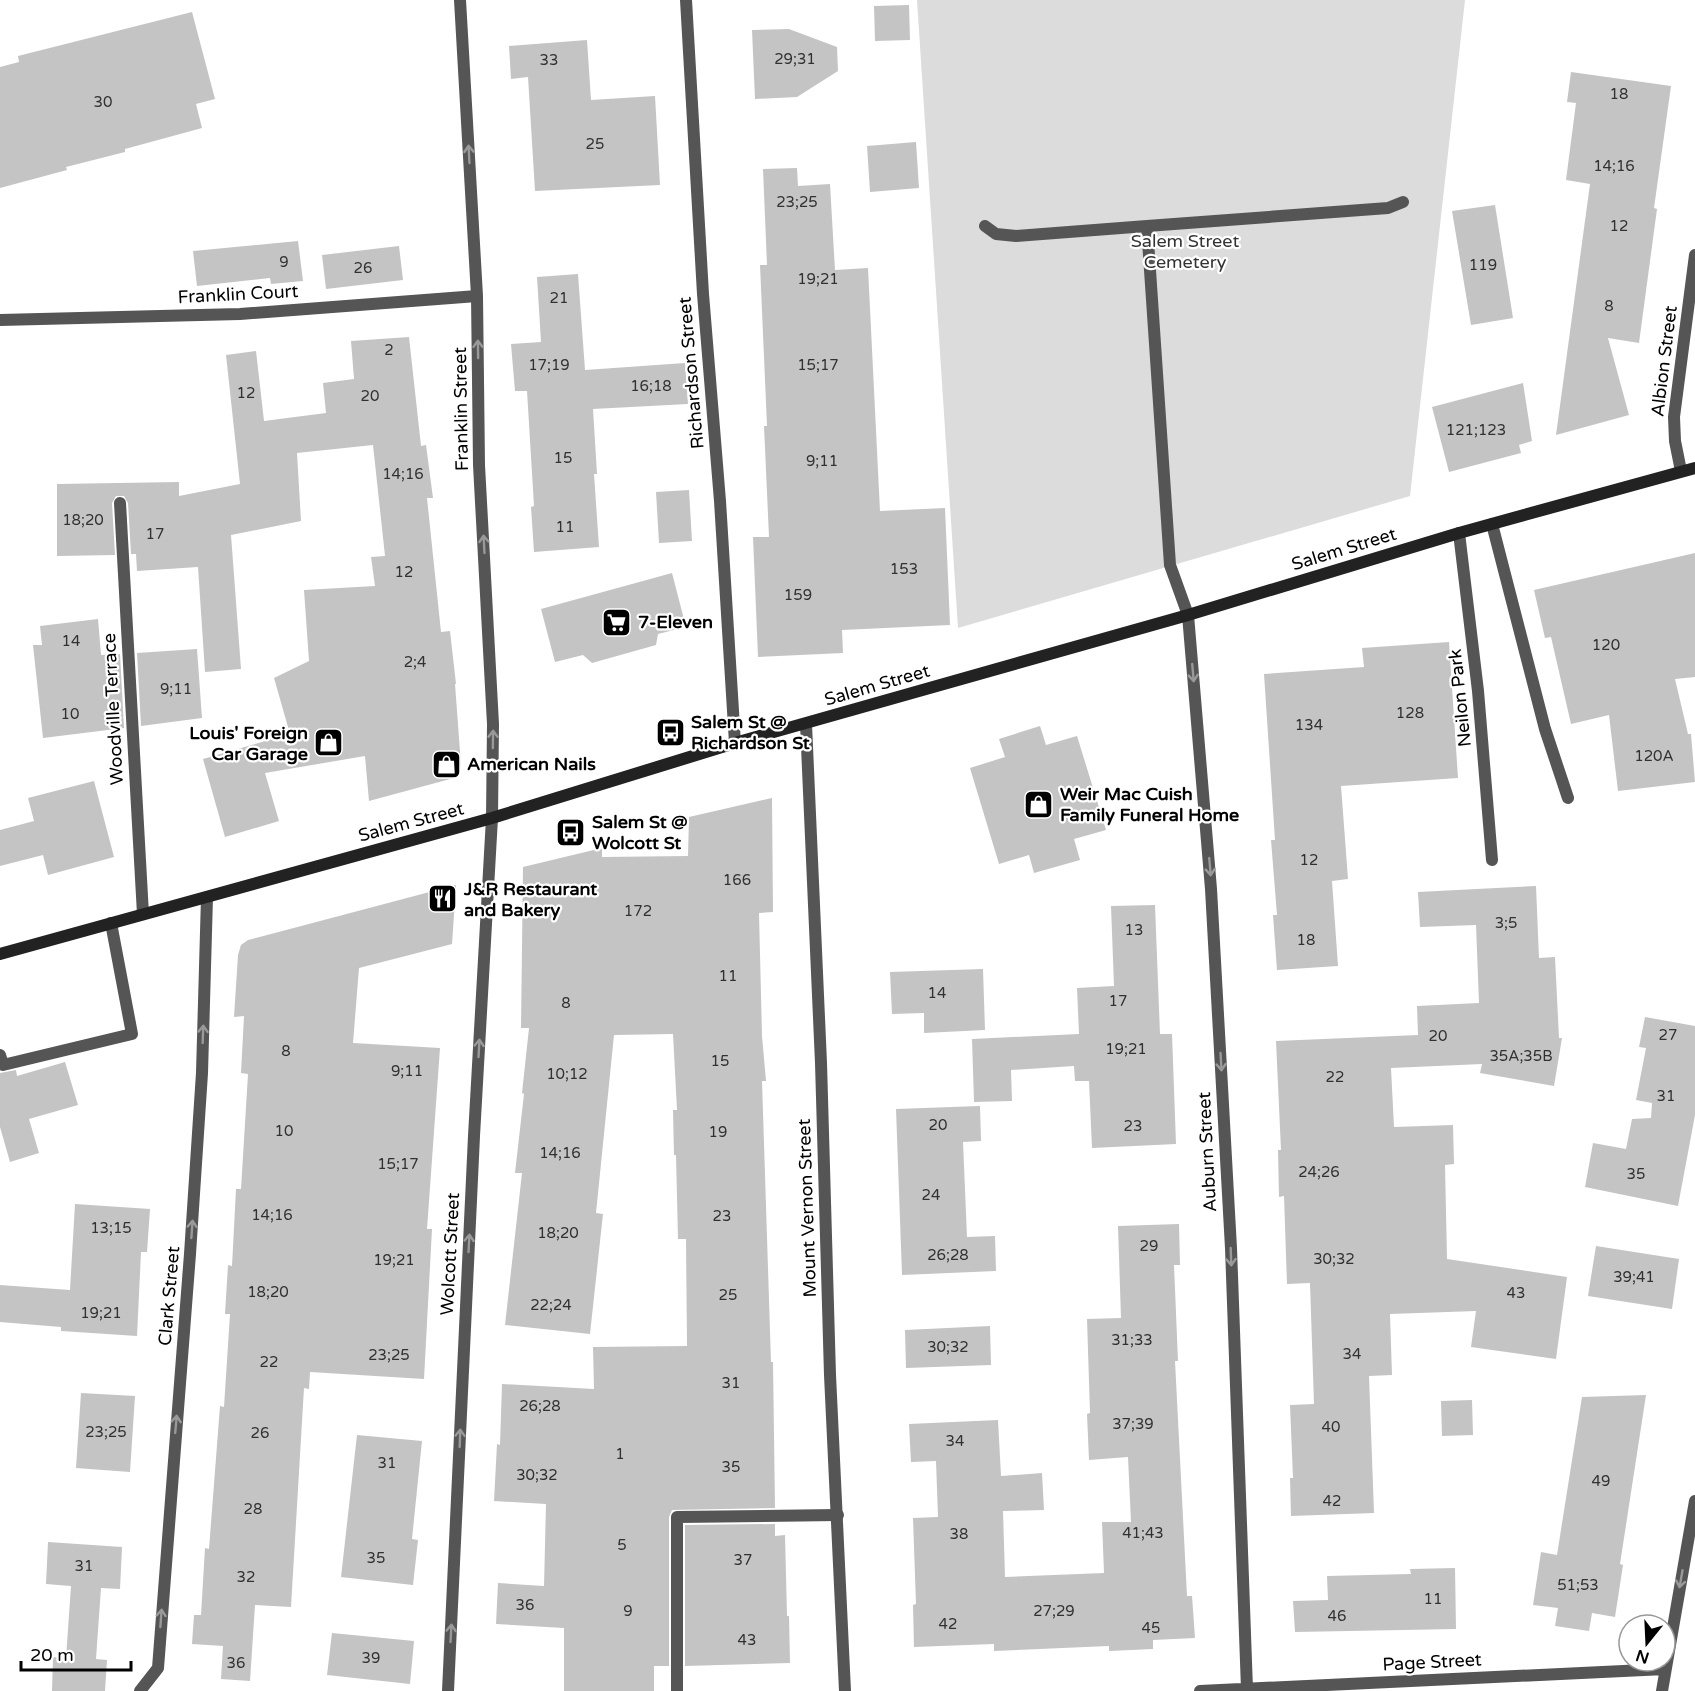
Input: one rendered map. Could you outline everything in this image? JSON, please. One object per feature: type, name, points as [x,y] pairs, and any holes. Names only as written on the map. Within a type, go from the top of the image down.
[{"type":"main road","name":"Salem Street","points":[[0,954],[492,818],[735,743],[1188,615],[1459,533],[1695,468]]},
{"type":"street","name":"Franklin Street","points":[[460,0],[477,296],[479,465],[493,724],[492,818]]},
{"type":"street","name":"Richardson Street","points":[[686,0],[703,294],[720,501],[735,743]]},
{"type":"street","points":[[984,226],[996,234],[1016,236],[1388,208],[1403,202]]},
{"type":"street","name":"Auburn Street","points":[[1147,226],[1170,565],[1188,615],[1211,889],[1231,1248],[1247,1689]]},
{"type":"street","name":"Albion Street","points":[[1681,471],[1675,441],[1674,417],[1695,255]]},
{"type":"street","name":"Franklin Court","points":[[0,320],[240,314],[477,296]]},
{"type":"street","name":"Woodville Terrace","points":[[120,503],[143,914]]},
{"type":"street","points":[[1492,524],[1542,718],[1568,798]]},
{"type":"street","name":"Neilon Park","points":[[1459,533],[1478,691],[1492,860]]},
{"type":"street","name":"Mount Vernon Street","points":[[806,724],[844,1691]]},
{"type":"street","name":"Wolcott Street","points":[[448,1691],[471,1193],[492,818]]},
{"type":"street","name":"Clark Street","points":[[140,1691],[158,1668],[202,1073],[207,897]]},
{"type":"street","points":[[0,1055],[3,1065],[132,1034],[111,923]]},
{"type":"street","points":[[1675,1613],[1695,1501]]},
{"type":"street","points":[[677,1691],[677,1516],[838,1515]]},
{"type":"street","name":"Page Street","points":[[1200,1691],[1617,1672]]},
{"type":"street","points":[[1662,1691],[1665,1673]]},
{"type":"green space","name":"Salem Street Cemetery","points":[[917,0],[1465,0],[1410,496],[958,628]]},
{"type":"building","points":[[909,5],[910,40],[875,41],[874,6]]},
{"type":"building","points":[[192,12],[215,99],[196,104],[202,128],[125,149],[125,152],[66,167],[67,170],[0,188],[0,67],[19,62],[18,56]]},
{"type":"building","points":[[789,29],[837,47],[838,71],[797,97],[755,99],[752,30]]},
{"type":"building","points":[[587,40],[591,100],[655,96],[660,185],[535,191],[528,77],[511,79],[509,46]]},
{"type":"building","points":[[1571,72],[1671,86],[1639,343],[1608,338],[1629,415],[1556,435],[1590,184],[1566,180],[1576,103],[1567,102]]},
{"type":"building","points":[[916,142],[919,188],[870,192],[867,146]]},
{"type":"building","points":[[797,168],[798,186],[830,184],[835,270],[868,268],[880,511],[945,508],[950,625],[842,630],[843,653],[758,657],[753,537],[769,537],[760,265],[767,265],[763,169]]},
{"type":"building","points":[[1495,205],[1513,318],[1471,325],[1452,211]]},
{"type":"building","points":[[298,241],[303,281],[271,284],[270,278],[197,286],[193,251]]},
{"type":"building","points":[[399,246],[403,280],[326,289],[322,255]]},
{"type":"building","points":[[578,274],[585,370],[685,363],[688,404],[593,409],[597,474],[594,474],[599,547],[534,552],[531,507],[534,506],[527,391],[515,391],[511,344],[541,342],[537,277]]},
{"type":"building","points":[[409,337],[421,446],[426,445],[433,498],[427,498],[441,632],[450,631],[461,765],[454,778],[369,801],[365,756],[265,773],[279,821],[225,837],[203,759],[290,734],[274,678],[309,661],[304,590],[375,586],[371,557],[385,556],[373,445],[297,453],[301,521],[231,535],[241,669],[205,672],[198,567],[137,571],[136,554],[131,554],[128,503],[124,496],[116,496],[112,503],[115,555],[57,556],[57,484],[179,482],[179,496],[240,484],[226,355],[256,351],[264,421],[326,413],[323,383],[354,379],[351,341]]},
{"type":"building","points":[[1523,383],[1532,441],[1519,445],[1521,453],[1449,472],[1432,407]]},
{"type":"building","points":[[689,490],[692,541],[659,543],[656,492]]},
{"type":"building","points":[[1695,553],[1695,677],[1675,679],[1688,734],[1691,734],[1695,782],[1618,791],[1609,715],[1571,724],[1551,637],[1545,638],[1534,590]]},
{"type":"building","points":[[672,573],[686,627],[658,634],[656,645],[592,663],[583,655],[555,662],[541,609]]},
{"type":"building","points":[[98,619],[101,655],[120,654],[124,728],[43,738],[33,645],[42,645],[40,626]]},
{"type":"building","points":[[1449,642],[1458,778],[1341,786],[1348,879],[1332,881],[1338,966],[1277,970],[1273,915],[1277,915],[1271,840],[1275,840],[1264,674],[1364,667],[1362,648]]},
{"type":"building","points":[[197,649],[202,718],[141,726],[137,653]]},
{"type":"building","points":[[1040,726],[1046,745],[1077,736],[1106,830],[1074,839],[1080,860],[1034,873],[1029,855],[999,864],[970,768],[1005,757],[999,739]]},
{"type":"building","points":[[94,781],[114,857],[48,875],[43,855],[0,866],[0,830],[34,821],[28,798]]},
{"type":"building","points":[[772,798],[773,912],[759,913],[762,1036],[766,1081],[762,1081],[771,1362],[773,1362],[775,1508],[672,1510],[669,1517],[669,1666],[654,1666],[654,1691],[564,1691],[564,1628],[496,1624],[498,1583],[544,1586],[546,1504],[494,1501],[497,1444],[500,1445],[502,1384],[594,1389],[593,1347],[687,1346],[686,1239],[678,1239],[673,1110],[677,1110],[673,1034],[614,1035],[596,1213],[603,1214],[590,1334],[505,1325],[522,1173],[515,1173],[529,1028],[521,1028],[523,867],[602,848],[602,857],[688,856],[689,817]]},
{"type":"building","points":[[456,885],[452,944],[359,968],[353,1043],[440,1048],[427,1229],[432,1229],[424,1379],[310,1372],[309,1389],[304,1388],[291,1607],[255,1605],[250,1681],[221,1679],[223,1646],[192,1644],[194,1615],[201,1615],[205,1548],[209,1549],[220,1406],[224,1407],[230,1314],[225,1314],[228,1265],[232,1266],[236,1189],[241,1189],[248,1074],[241,1073],[244,1016],[234,1017],[238,955],[241,945],[248,940]]},
{"type":"building","points":[[1536,886],[1539,958],[1555,957],[1559,1038],[1562,1038],[1554,1086],[1480,1073],[1482,1064],[1391,1068],[1394,1127],[1453,1125],[1454,1164],[1445,1165],[1447,1259],[1567,1277],[1556,1359],[1471,1347],[1476,1311],[1390,1314],[1392,1375],[1369,1376],[1374,1513],[1291,1516],[1290,1478],[1293,1478],[1290,1405],[1314,1404],[1310,1283],[1287,1284],[1284,1196],[1279,1197],[1278,1150],[1281,1150],[1276,1041],[1418,1035],[1417,1006],[1479,1003],[1476,925],[1420,927],[1418,892]]},
{"type":"building","points":[[1155,905],[1160,1034],[1172,1034],[1176,1144],[1092,1148],[1089,1081],[1075,1081],[1074,1066],[1011,1070],[1012,1101],[974,1102],[972,1039],[1079,1034],[1077,988],[1114,986],[1111,906]]},
{"type":"building","points":[[983,969],[985,1030],[924,1033],[924,1013],[892,1014],[890,972]]},
{"type":"building","points":[[1645,1017],[1695,1026],[1695,1115],[1678,1206],[1585,1187],[1593,1143],[1626,1149],[1632,1119],[1651,1118],[1652,1103],[1636,1100],[1646,1048],[1639,1047]]},
{"type":"building","points":[[65,1062],[78,1105],[29,1119],[39,1153],[10,1162],[0,1127],[0,1073],[16,1070],[17,1076]]},
{"type":"building","points":[[980,1106],[981,1141],[963,1142],[967,1237],[995,1236],[996,1271],[902,1275],[896,1109]]},
{"type":"building","points":[[75,1204],[150,1209],[147,1252],[141,1252],[137,1336],[61,1331],[61,1327],[0,1322],[0,1285],[70,1290]]},
{"type":"building","points":[[1179,1224],[1180,1265],[1174,1265],[1178,1361],[1175,1361],[1187,1596],[1192,1596],[1195,1638],[1153,1640],[1153,1649],[1109,1651],[1109,1646],[994,1651],[994,1644],[914,1647],[913,1605],[916,1604],[913,1518],[938,1517],[936,1461],[911,1462],[909,1424],[998,1420],[1001,1476],[1042,1473],[1044,1510],[1003,1511],[1005,1577],[1104,1573],[1102,1522],[1131,1522],[1128,1457],[1089,1460],[1087,1319],[1121,1318],[1118,1226]]},
{"type":"building","points":[[1596,1246],[1679,1259],[1672,1309],[1588,1296]]},
{"type":"building","points":[[990,1326],[991,1365],[906,1368],[905,1330]]},
{"type":"building","points":[[81,1393],[135,1396],[130,1472],[76,1468]]},
{"type":"building","points":[[1646,1395],[1620,1564],[1623,1565],[1615,1617],[1592,1613],[1589,1631],[1555,1626],[1558,1608],[1533,1605],[1541,1552],[1557,1555],[1582,1397]]},
{"type":"building","points":[[1472,1400],[1473,1435],[1442,1436],[1441,1401]]},
{"type":"building","points":[[357,1435],[422,1441],[412,1539],[418,1540],[413,1585],[341,1577]]},
{"type":"building","points":[[775,1524],[775,1536],[785,1535],[790,1663],[685,1666],[685,1525]]},
{"type":"building","points":[[48,1542],[122,1547],[120,1589],[101,1588],[96,1659],[107,1660],[105,1691],[52,1691],[53,1657],[66,1658],[71,1586],[46,1584]]},
{"type":"building","points":[[1455,1568],[1456,1629],[1295,1632],[1293,1601],[1328,1600],[1327,1576],[1411,1574],[1410,1569]]},
{"type":"building","points":[[332,1633],[414,1641],[410,1684],[327,1675]]},
{"type":"place","name":"7-Eleven","points":[[617,622]]},
{"type":"place","name":"Salem St @ Richardson St","points":[[670,732]]},
{"type":"place","name":"Louis' Foreign Car Garage","points":[[329,743]]},
{"type":"place","name":"American Nails","points":[[446,764]]},
{"type":"place","name":"Weir Mac Cuish Family Funeral Home","points":[[1039,804]]},
{"type":"place","name":"Salem St @ Wolcott St","points":[[571,832]]},
{"type":"place","name":"J&R Restaurant and Bakery","points":[[443,899]]}]
